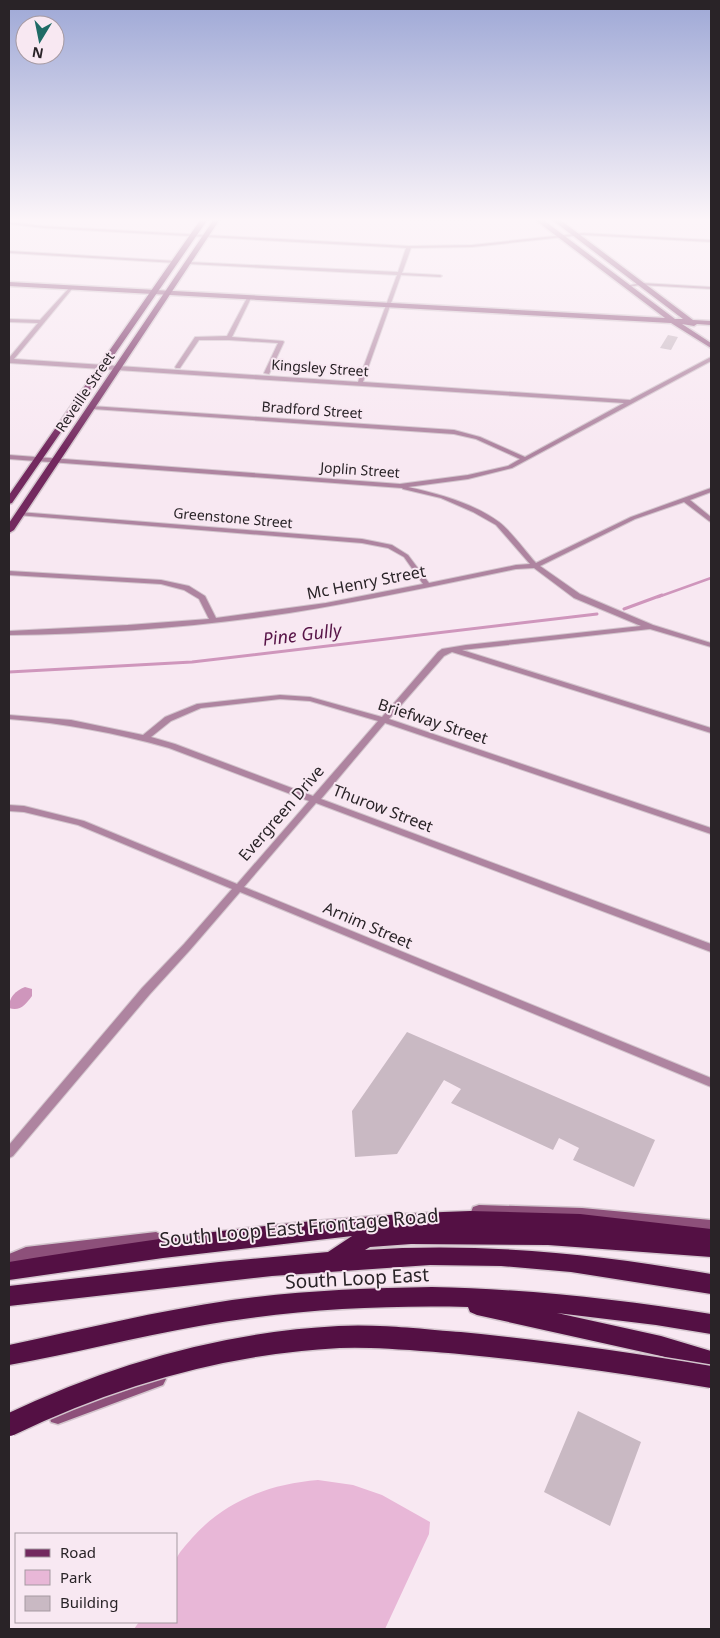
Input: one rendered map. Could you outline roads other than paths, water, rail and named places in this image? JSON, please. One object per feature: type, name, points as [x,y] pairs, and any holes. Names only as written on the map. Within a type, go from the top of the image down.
[{"type":"highway","points":[[9,1271],[159,1248],[324,1230],[440,1220],[560,1222],[656,1230],[711,1238]]},
{"type":"highway","points":[[331,1261],[366,1238],[412,1235],[548,1236],[711,1248]]},
{"type":"highway","name":"South Loop East","points":[[16,1295],[254,1267],[430,1256],[531,1259],[650,1273],[711,1284]]},
{"type":"highway","points":[[442,1297],[661,1346],[711,1362]]},
{"type":"highway","name":"South Loop East","points":[[9,1355],[175,1320],[264,1306],[346,1298],[442,1297],[523,1300],[590,1305],[711,1324]]},
{"type":"highway","points":[[9,1425],[66,1399],[186,1358],[252,1345],[325,1338],[386,1337],[556,1352],[711,1378]]},
{"type":"main road","name":"Reveille Street","points":[[9,501],[153,295]]},
{"type":"main road","name":"Reveille Street","points":[[9,530],[167,295]]},
{"type":"main road","points":[[208,295],[693,324],[711,323]]},
{"type":"main road","points":[[639,295],[711,346]]},
{"type":"main road","points":[[656,295],[711,338]]},
{"type":"main road","points":[[693,324],[711,328]]},
{"type":"main road","name":"South Loop East Frontage Road","points":[[9,1262],[26,1255],[342,1219],[437,1213],[582,1214],[711,1227]]},
{"type":"main road","points":[[9,1434],[165,1376],[239,1358],[364,1340],[440,1336],[507,1339],[613,1355],[711,1378]]},
{"type":"street","points":[[9,360],[64,295]]},
{"type":"street","points":[[360,384],[391,295]]},
{"type":"street","points":[[229,338],[249,298]]},
{"type":"street","points":[[9,320],[41,322]]},
{"type":"street","points":[[178,368],[197,338],[229,338],[281,342],[267,373]]},
{"type":"street","name":"Joplin Street","points":[[9,457],[400,486],[468,477],[510,467],[711,359]]},
{"type":"street","name":"Kingsley Street","points":[[9,360],[630,402]]},
{"type":"street","name":"Bradford Street","points":[[92,407],[454,432],[478,438],[525,459]]},
{"type":"street","points":[[400,486],[443,498],[476,511],[498,524],[535,566],[577,596],[650,628],[711,645]]},
{"type":"street","name":"Mc Henry Street","points":[[9,633],[86,631],[213,620],[326,605],[516,567],[535,566],[598,534],[711,490]]},
{"type":"street","points":[[686,499],[711,520]]},
{"type":"street","name":"Greenstone Street","points":[[20,514],[362,541],[390,546],[406,556],[427,585]]},
{"type":"street","points":[[9,573],[161,582],[186,588],[202,598],[213,620]]},
{"type":"street","points":[[452,649],[650,628]]},
{"type":"street","points":[[452,649],[711,731]]},
{"type":"street","name":"Evergreen Drive","points":[[9,1153],[146,991],[316,799],[382,721],[441,654],[452,649]]},
{"type":"street","name":"Briefway Street","points":[[145,738],[168,718],[192,708],[280,697],[318,701],[404,726],[711,831]]},
{"type":"street","name":"Thurow Street","points":[[9,718],[67,722],[145,738],[188,751],[711,948]]},
{"type":"street","name":"Arnim Street","points":[[9,808],[24,809],[81,823],[711,1083]]},
{"type":"waterway","name":"Pine Gully","points":[[658,597],[711,578]]},
{"type":"waterway","name":"Pine Gully","points":[[624,609],[662,595]]},
{"type":"waterway","name":"Pine Gully","points":[[9,672],[192,662],[597,614]]}]
